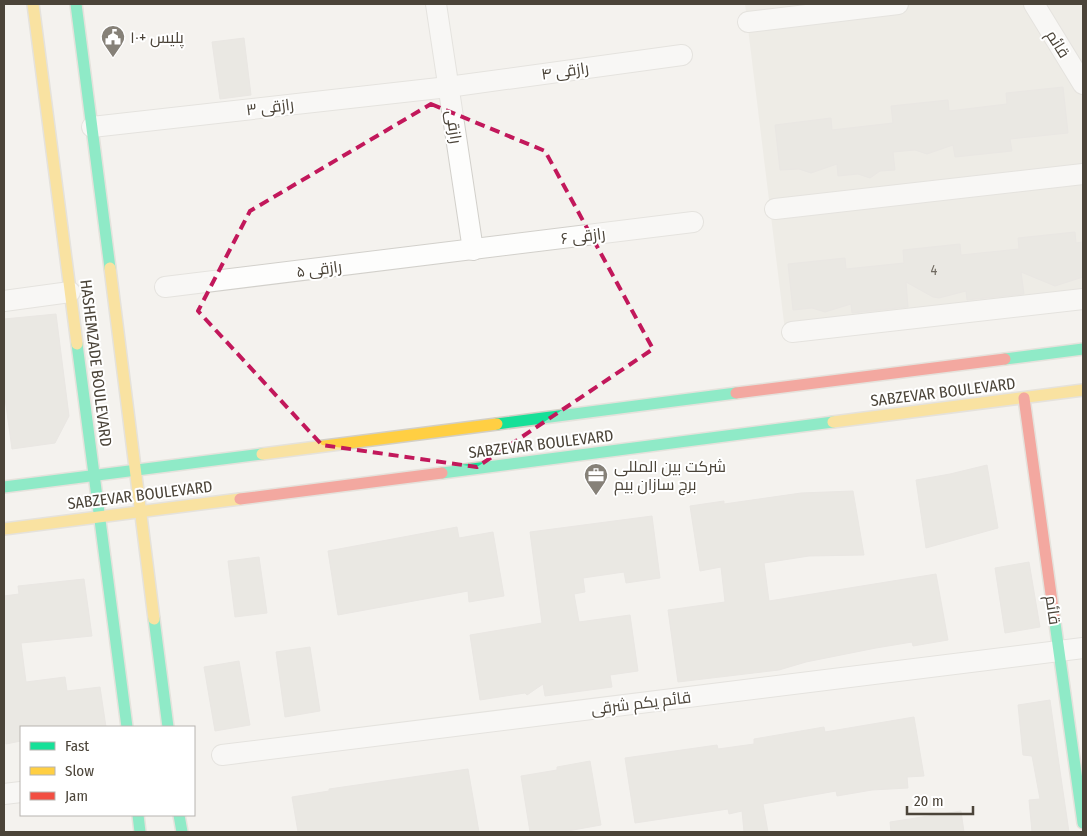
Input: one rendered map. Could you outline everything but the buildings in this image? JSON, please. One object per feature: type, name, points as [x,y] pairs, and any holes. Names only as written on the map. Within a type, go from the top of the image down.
[{"type":"street","name":"HASHEMZADE BOULEVARD","points":[[33,4],[126,726]]},
{"type":"street","name":"HASHEMZADE BOULEVARD","points":[[76,4],[168,726]]},
{"type":"street","name":"رازقی","points":[[436,4],[473,250]]},
{"type":"street","points":[[748,22],[898,4]]},
{"type":"street","name":"قائم","points":[[1034,4],[1083,84]]},
{"type":"street","name":"رازقی ۴","points":[[448,87],[682,55]]},
{"type":"street","name":"رازقی ۳","points":[[92,127],[448,87]]},
{"type":"street","points":[[776,209],[1083,174]]},
{"type":"street","name":"رازقی ۶","points":[[473,250],[693,222]]},
{"type":"street","name":"رازقی ۵","points":[[165,287],[473,250]]},
{"type":"street","points":[[4,301],[70,292]]},
{"type":"street","points":[[792,332],[1083,299]]},
{"type":"street","name":"SABZEVAR BOULEVARD","points":[[4,487],[1083,349]]},
{"type":"street","name":"SABZEVAR BOULEVARD","points":[[4,529],[1083,390]]},
{"type":"street","name":"قائم","points":[[1024,398],[1083,823]]},
{"type":"street","name":"قائم یکم شرقی","points":[[222,755],[1083,648]]},
{"type":"street","points":[[4,794],[20,792]]},
{"type":"street","points":[[138,816],[140,832]]},
{"type":"street","points":[[179,816],[182,832]]},
{"type":"highlighted area","points":[[431,104],[545,151],[653,349],[477,467],[322,445],[198,311],[250,211]]},
{"type":"shaded area","points":[[745,4],[1083,4],[1083,306],[786,339]]},
{"type":"traffic: fast","points":[[76,4],[110,268]]},
{"type":"traffic: fast","points":[[77,344],[127,726]]},
{"type":"traffic: fast","points":[[1005,359],[1083,349]]},
{"type":"traffic: fast","points":[[497,424],[736,393]]},
{"type":"traffic: fast","points":[[442,473],[833,422]]},
{"type":"traffic: fast","points":[[4,487],[262,454]]},
{"type":"traffic: fast","points":[[1054,616],[1083,823]]},
{"type":"traffic: fast","points":[[154,619],[168,726]]},
{"type":"traffic: fast","points":[[138,816],[140,832]]},
{"type":"traffic: fast","points":[[179,816],[182,832]]},
{"type":"traffic: slow","points":[[33,4],[77,344]]},
{"type":"traffic: slow","points":[[110,268],[154,619]]},
{"type":"traffic: slow","points":[[833,422],[1083,390]]},
{"type":"traffic: slow","points":[[262,454],[497,424]]},
{"type":"traffic: slow","points":[[4,529],[240,499]]},
{"type":"traffic: jam","points":[[736,393],[1005,359]]},
{"type":"traffic: jam","points":[[1024,398],[1054,616]]},
{"type":"traffic: jam","points":[[240,499],[442,473]]},
{"type":"place","name":"پلیس +۱۰","points":[[113,58]]},
{"type":"place","name":"شرکت بین المللی برج سازان بیم","points":[[596,496]]}]
